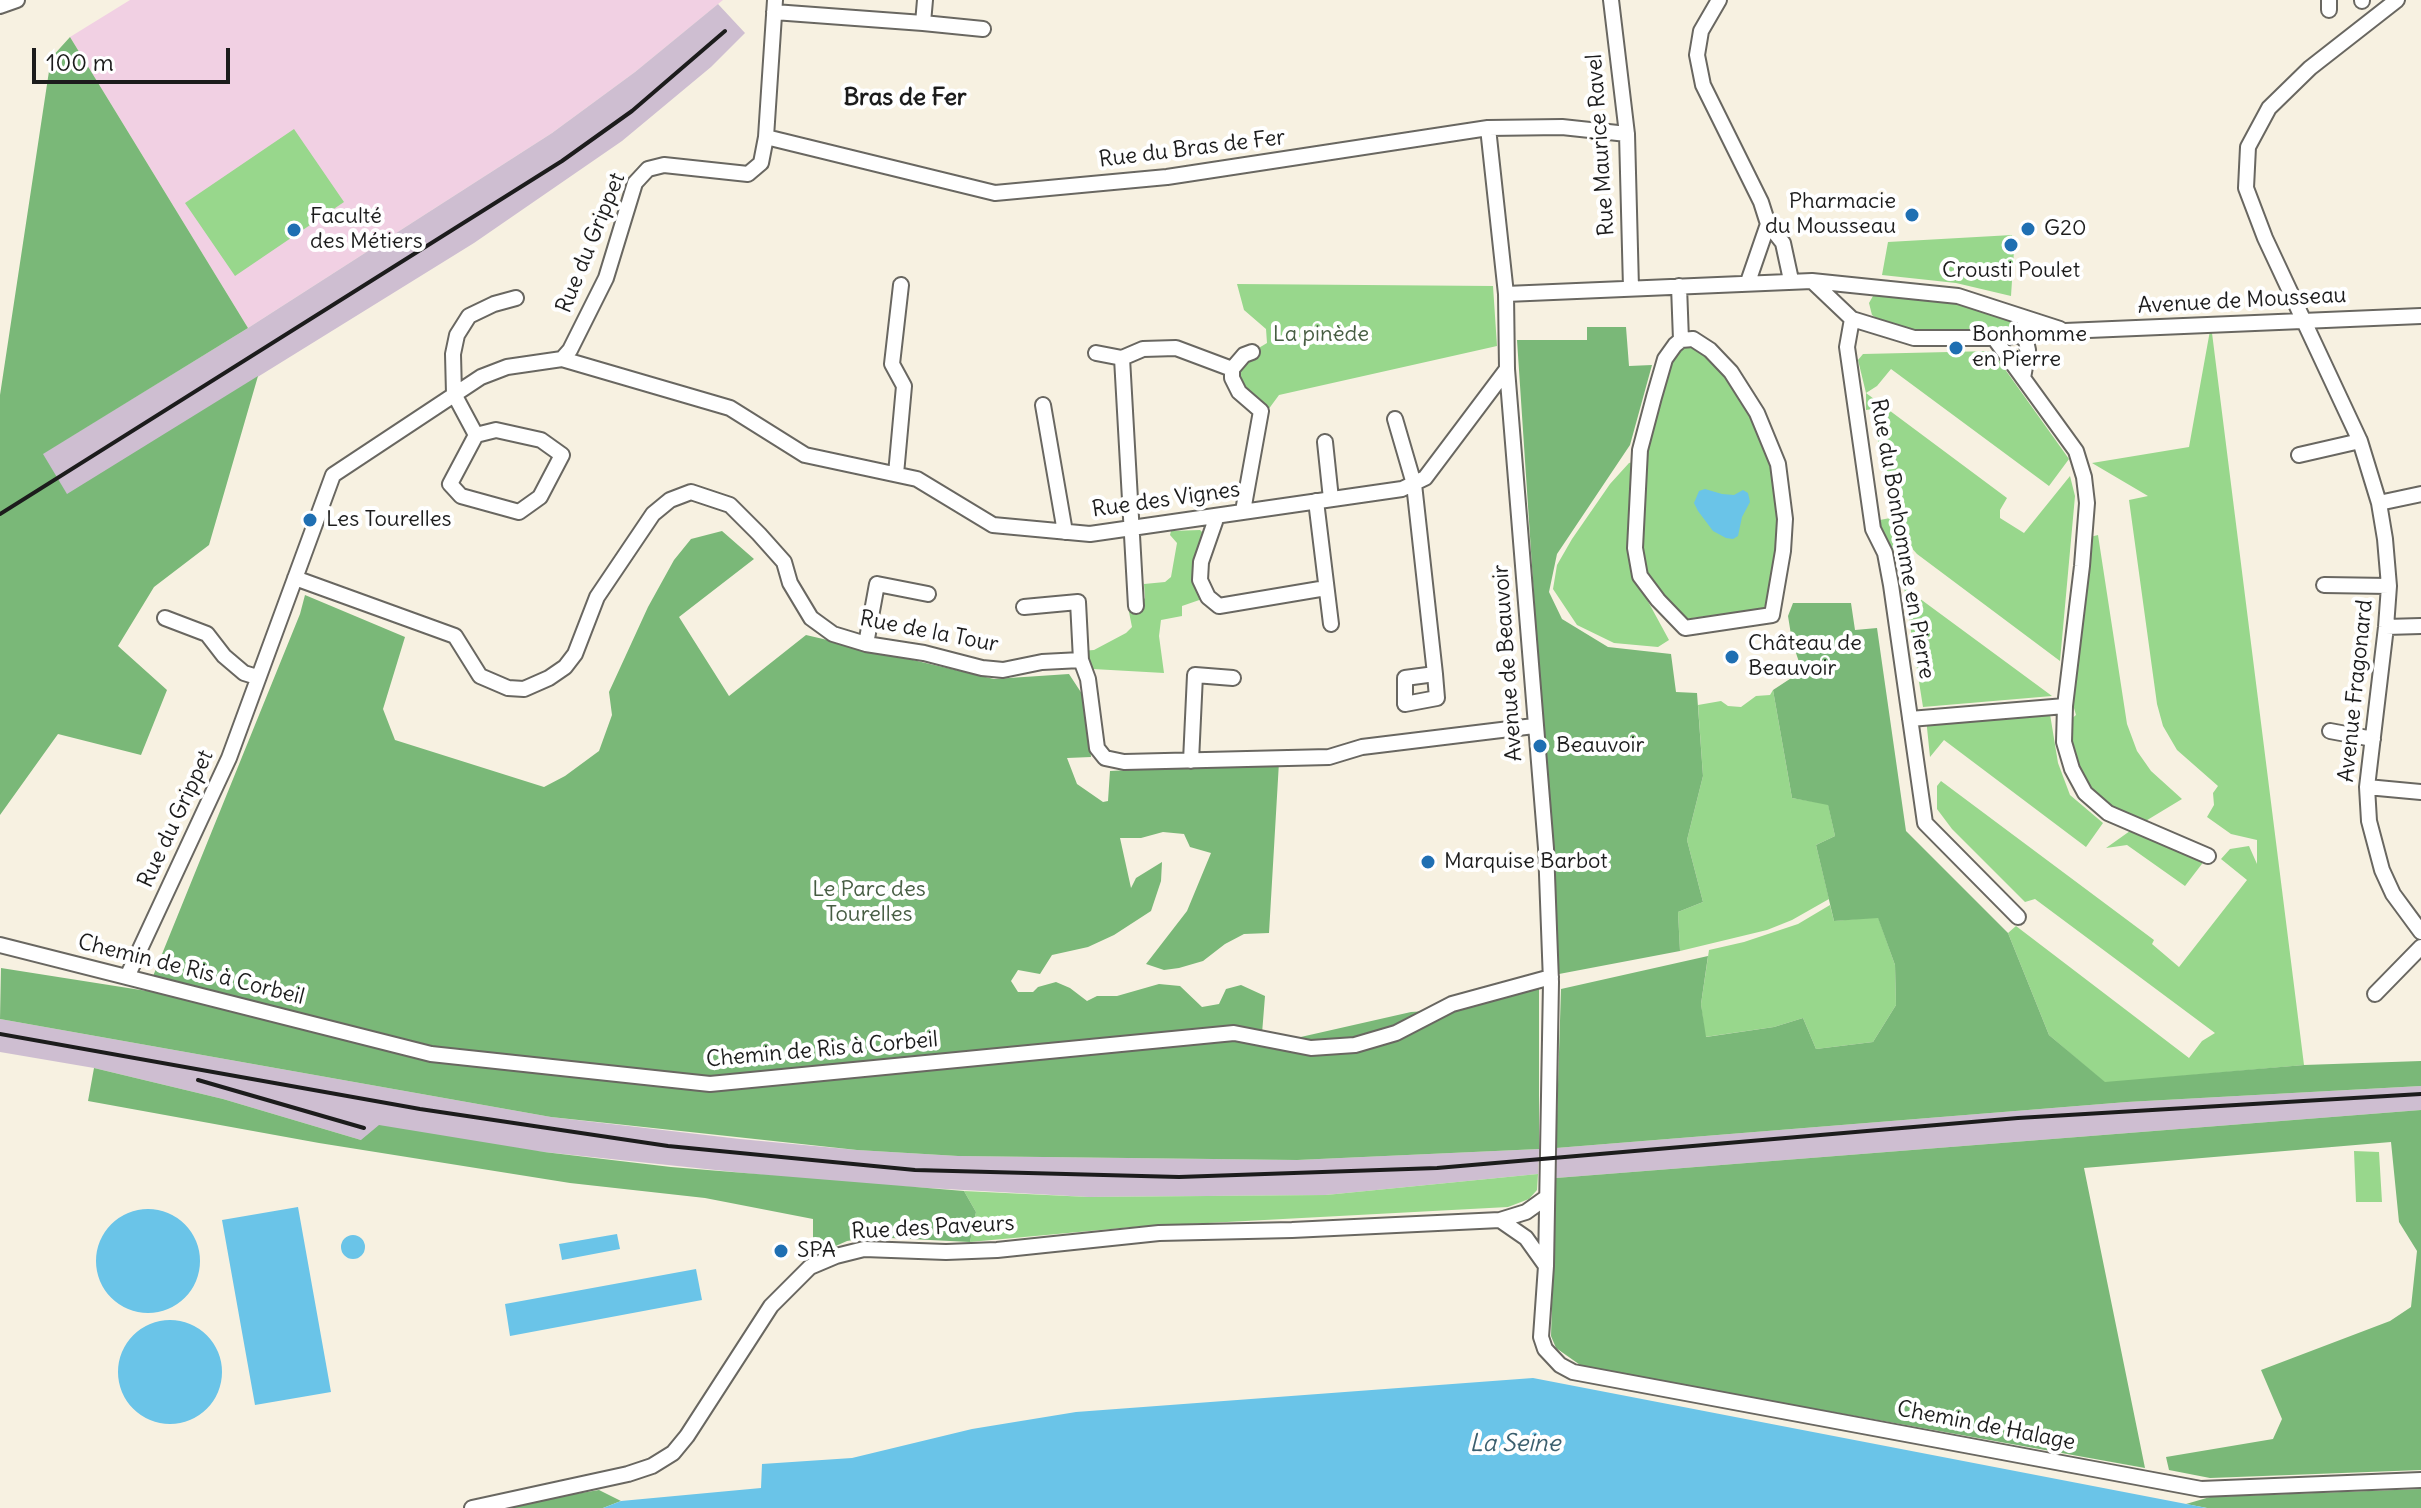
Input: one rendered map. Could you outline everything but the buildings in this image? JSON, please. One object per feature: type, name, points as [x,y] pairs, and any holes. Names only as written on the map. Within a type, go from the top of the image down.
[{"type":"street","points":[[0,6],[17,0]]},
{"type":"street","points":[[923,23],[925,0]]},
{"type":"street","name":"Rue Maurice Ravel","points":[[1611,0],[1627,134],[1631,288]]},
{"type":"street","points":[[1719,0],[1701,31],[1697,55],[1703,85],[1761,202],[1768,224],[1783,243],[1791,280]]},
{"type":"street","name":"Avenue Fragonard","points":[[2397,0],[2310,68],[2269,108],[2248,147],[2246,188],[2265,238],[2360,441],[2379,503],[2389,586],[2367,787],[2369,821],[2382,870],[2393,894],[2421,932]]},
{"type":"street","points":[[766,137],[775,6],[983,29]]},
{"type":"street","name":"Rue du Bras de Fer","points":[[766,137],[995,193],[1167,177],[1488,128],[1562,127],[1627,134]]},
{"type":"street","name":"Avenue de Beauvoir","points":[[1488,128],[1506,294],[1507,369],[1546,848],[1551,977],[1546,1266],[1541,1337],[1551,1357]]},
{"type":"street","name":"Rue du Grippet","points":[[127,977],[229,758],[333,475],[481,377],[507,367],[562,359],[570,350],[606,278],[635,183],[648,169],[664,165],[748,174],[761,163],[766,137]]},
{"type":"street","points":[[1748,282],[1768,224]]},
{"type":"street","name":"Avenue de Mousseau","points":[[1812,281],[1852,319],[1914,338],[1994,338],[2065,331],[2421,316]]},
{"type":"street","name":"Avenue de Mousseau","points":[[1506,294],[1812,281],[1958,296],[2065,331]]},
{"type":"street","points":[[896,474],[904,386],[892,364],[901,285]]},
{"type":"street","points":[[1679,286],[1681,340]]},
{"type":"street","points":[[476,435],[454,394],[453,354],[457,335],[469,316],[516,298]]},
{"type":"street","points":[[2017,315],[2028,350],[2023,378]]},
{"type":"street","name":"Rue du Bonhomme en Pierre","points":[[1852,319],[1847,347],[1873,529],[1885,553],[1925,823],[2018,917]]},
{"type":"street","points":[[1994,338],[2076,451],[2084,477],[2087,503],[2082,566],[2065,706],[2064,742],[2072,769],[2085,793],[2108,813],[2208,856]]},
{"type":"street","points":[[1693,339],[1710,350],[1731,372],[1757,413],[1778,464],[1784,530],[1772,615],[1685,628],[1640,576],[1635,548],[1640,450],[1665,359],[1681,340],[1693,339]]},
{"type":"street","points":[[1096,353],[1122,358],[1143,349],[1176,348],[1232,369]]},
{"type":"street","points":[[1243,511],[1261,411],[1239,392],[1232,378],[1232,369],[1244,355],[1252,352]]},
{"type":"street","points":[[1122,358],[1136,606]]},
{"type":"street","name":"Rue des Vignes","points":[[562,359],[730,408],[805,455],[917,479],[993,525],[1090,534],[1402,489],[1414,484]]},
{"type":"street","points":[[1414,484],[1425,478],[1507,369]]},
{"type":"street","points":[[1043,405],[1065,532]]},
{"type":"street","points":[[1395,419],[1414,484],[1435,674]]},
{"type":"street","points":[[496,430],[541,440],[562,455],[540,497],[519,512],[461,496],[450,484],[476,435],[496,430]]},
{"type":"street","points":[[2299,455],[2360,441]]},
{"type":"street","points":[[1325,442],[1326,588],[1331,624]]},
{"type":"street","name":"Rue de la Tour","points":[[295,578],[455,636],[480,676],[508,688],[524,689],[565,667],[575,654],[597,597],[653,514],[670,500],[691,492],[730,505],[784,562],[790,583],[811,618],[833,634],[866,644],[1003,670],[1042,662],[1081,660]]},
{"type":"street","points":[[2379,503],[2421,494]]},
{"type":"street","points":[[1217,516],[1201,562],[1200,580],[1208,597],[1219,606],[1326,588]]},
{"type":"street","points":[[866,644],[877,584],[928,594]]},
{"type":"street","name":"Avenue Fragonard","points":[[2324,585],[2389,586]]},
{"type":"street","points":[[1024,607],[1078,602],[1081,660],[1088,679],[1097,748],[1105,758],[1124,762],[1329,757],[1362,747],[1534,726]]},
{"type":"street","points":[[165,618],[207,634],[224,656],[244,673],[257,677]]},
{"type":"street","points":[[2386,627],[2421,626]]},
{"type":"street","points":[[1191,761],[1195,675],[1233,678]]},
{"type":"street","points":[[1910,719],[2065,706]]},
{"type":"street","points":[[2330,731],[2373,739]]},
{"type":"street","points":[[2367,787],[2421,792]]},
{"type":"street","name":"Chemin de Ris à Corbeil","points":[[0,945],[431,1054],[710,1084],[1234,1033],[1311,1048],[1355,1045],[1396,1033],[1452,1004],[1551,977]]},
{"type":"street","points":[[2375,994],[2421,947]]},
{"type":"street","points":[[1500,1220],[1526,1212],[1547,1197]]},
{"type":"street","points":[[1500,1220],[1526,1238],[1546,1266]]},
{"type":"street","name":"Rue des Paveurs","points":[[472,1508],[628,1474],[652,1466],[673,1453],[771,1306],[810,1267],[836,1256],[864,1249],[997,1250],[1159,1233],[1500,1220]]},
{"type":"street","name":"Chemin de Halage","points":[[1551,1357],[1573,1372],[2201,1489],[2421,1480]]},
{"type":"shaded area","name":"Faculté des Métiers","points":[[130,0],[723,0],[635,72],[552,133],[248,328],[70,37]]},
{"type":"shaded area","points":[[718,4],[745,33],[711,67],[622,141],[474,243],[67,495],[42,454],[248,328],[552,133],[635,72]]},
{"type":"shaded area","points":[[0,1019],[551,1117],[740,1139],[958,1156],[1297,1160],[1539,1149],[1538,1174],[1326,1195],[1088,1197],[839,1183],[544,1152],[361,1140],[223,1099],[94,1068],[0,1052]]},
{"type":"shaded area","points":[[2421,1086],[2421,1110],[1556,1178],[1556,1148],[2127,1102]]},
{"type":"green space","points":[[70,37],[248,328],[43,454],[67,494],[258,376],[209,545],[154,587],[118,646],[167,690],[141,755],[58,734],[0,815],[0,395],[51,58]]},
{"type":"green space","points":[[294,129],[344,202],[235,276],[185,203]]},
{"type":"green space","points":[[2012,235],[2011,296],[1956,283],[1882,275],[1888,242]]},
{"type":"green space","name":"La pinède","points":[[1237,284],[1493,286],[1497,346],[1279,395],[1268,410],[1247,394],[1235,375],[1252,352],[1267,343],[1266,329],[1244,310]]},
{"type":"green space","points":[[1930,295],[2003,315],[2011,322],[2003,332],[1910,332],[1888,326],[1872,315],[1869,303],[1873,296]]},
{"type":"green space","points":[[2211,325],[2304,1065],[2105,1083],[2049,1035],[2008,933],[2016,926],[2189,1058],[2202,1041],[2215,1033],[2035,899],[2025,902],[1952,829],[1937,809],[1937,786],[1941,781],[2154,940],[2152,944],[2179,967],[2247,880],[2221,859],[2230,849],[2249,846],[2257,864],[2257,840],[2231,834],[2207,817],[2214,805],[2213,793],[2218,786],[2177,750],[2163,726],[2157,704],[2129,500],[2148,496],[2092,463],[2189,447]]},
{"type":"green space","points":[[1587,327],[1626,327],[1629,366],[1652,365],[1630,445],[1557,554],[1549,592],[1562,619],[1608,647],[1671,654],[1676,692],[1697,693],[1703,776],[1687,840],[1703,902],[1678,912],[1680,951],[1559,974],[1517,340],[1587,340]]},
{"type":"green space","points":[[1693,339],[1731,372],[1778,464],[1785,519],[1775,591],[1763,609],[1684,619],[1658,600],[1635,548],[1637,490],[1665,359]]},
{"type":"green space","points":[[1992,351],[2069,459],[2049,486],[1891,369],[1877,386],[1866,393],[1858,360],[1863,354]]},
{"type":"green space","points":[[1866,393],[2007,498],[2000,510],[2000,518],[2024,533],[2070,476],[2075,496],[2060,661],[1909,545],[1885,553],[1880,520],[1890,518],[1873,409],[1866,410]]},
{"type":"green space","points":[[1633,462],[1627,537],[1632,572],[1669,640],[1658,647],[1614,643],[1577,625],[1553,589],[1557,565],[1572,539],[1610,484]]},
{"type":"green space","points":[[1200,530],[1209,538],[1202,562],[1208,597],[1182,606],[1182,616],[1161,620],[1159,636],[1164,673],[1085,671],[1080,651],[1094,650],[1126,633],[1132,627],[1128,607],[1137,606],[1145,598],[1144,584],[1165,582],[1171,577],[1177,543],[1170,535],[1171,531]]},
{"type":"green space","name":"Le Parc des Tourelles","points":[[722,531],[754,559],[679,617],[729,696],[806,635],[994,679],[1069,674],[1086,700],[1091,757],[1067,758],[1077,784],[1103,802],[1108,801],[1110,771],[1279,762],[1269,933],[1244,934],[1203,961],[1179,968],[1164,970],[1146,964],[1187,911],[1211,853],[1190,847],[1184,834],[1163,832],[1141,838],[1120,838],[1131,888],[1136,878],[1162,862],[1161,881],[1151,911],[1114,935],[1088,947],[1052,955],[1040,974],[1018,970],[1011,981],[1018,992],[1033,992],[1038,987],[1056,982],[1087,1001],[1097,996],[1117,996],[1159,984],[1180,986],[1202,1007],[1219,1004],[1226,989],[1241,985],[1265,996],[1261,1046],[1411,1012],[1459,1009],[1539,984],[1539,1149],[1297,1160],[958,1156],[857,1150],[551,1117],[0,1019],[1,968],[147,991],[305,595],[405,637],[383,709],[395,740],[544,787],[599,751],[612,715],[609,692],[648,607],[674,560],[691,539]]},
{"type":"green space","points":[[2098,535],[2127,724],[2137,751],[2151,771],[2182,799],[2139,825],[2208,856],[2185,886],[2127,845],[2106,848],[2137,826],[2085,793],[2064,725],[2076,715],[2072,701],[2090,537]]},
{"type":"green space","points":[[1904,587],[2052,696],[1923,707]]},
{"type":"green space","points":[[1793,603],[1851,603],[1855,630],[1877,628],[1906,831],[2008,933],[2049,1035],[2105,1082],[2304,1065],[2421,1061],[2421,1086],[2127,1102],[1556,1148],[1561,989],[1708,956],[1701,1004],[1706,1037],[1774,1027],[1803,1018],[1816,1049],[1873,1042],[1896,1005],[1895,965],[1878,918],[1834,921],[1816,845],[1835,836],[1828,805],[1792,798],[1773,690],[1802,671],[1788,616]]},
{"type":"green space","points":[[1773,690],[1792,798],[1828,804],[1835,836],[1816,845],[1829,899],[1767,930],[1680,951],[1678,912],[1703,902],[1687,840],[1703,776],[1698,705],[1721,701],[1728,706],[1741,707],[1756,696],[1770,695]]},
{"type":"green space","points":[[2049,708],[2058,763],[2070,795],[2103,823],[2086,847],[1944,740],[1930,757],[1926,718]]},
{"type":"green space","points":[[1830,905],[1834,921],[1878,917],[1895,965],[1896,1005],[1873,1042],[1816,1049],[1803,1018],[1774,1027],[1705,1037],[1701,1004],[1709,950],[1798,924]]},
{"type":"green space","points":[[94,1068],[223,1099],[361,1140],[379,1125],[544,1152],[671,1167],[964,1191],[976,1212],[970,1242],[871,1237],[847,1241],[813,1256],[813,1219],[705,1198],[570,1183],[319,1143],[88,1101]]},
{"type":"green space","points":[[2421,1110],[2421,1470],[2210,1478],[2169,1470],[2166,1457],[2273,1439],[2282,1419],[2261,1370],[2390,1321],[2411,1307],[2417,1251],[2399,1222],[2391,1142],[2084,1168],[2145,1468],[1583,1367],[1556,1348],[1551,1336],[1556,1178]]},
{"type":"green space","points":[[2354,1151],[2379,1152],[2382,1202],[2356,1202]]},
{"type":"green space","points":[[1538,1174],[1537,1190],[1529,1199],[1508,1207],[1133,1227],[970,1242],[976,1212],[964,1191],[1088,1197],[1326,1195]]},
{"type":"green space","points":[[2421,1489],[2421,1508],[2207,1508],[2186,1504],[2210,1497]]},
{"type":"green space","points":[[599,1490],[621,1501],[603,1508],[490,1508]]},
{"type":"water","points":[[1705,489],[1722,494],[1734,495],[1743,490],[1748,493],[1750,502],[1742,517],[1738,536],[1726,538],[1713,531],[1698,511],[1694,503],[1699,491]]},
{"type":"water","points":[[298,1207],[331,1392],[255,1405],[222,1220]]},
{"type":"water","points":[[148,1209],[168,1213],[185,1224],[196,1241],[200,1261],[196,1281],[185,1298],[168,1309],[148,1313],[128,1309],[111,1298],[100,1281],[96,1261],[100,1241],[111,1224],[128,1213]]},
{"type":"water","points":[[617,1234],[620,1249],[562,1260],[559,1244]]},
{"type":"water","points":[[353,1235],[362,1238],[365,1247],[362,1256],[353,1259],[344,1256],[341,1247],[344,1238]]},
{"type":"water","points":[[696,1269],[702,1300],[510,1336],[505,1304]]},
{"type":"water","points":[[170,1320],[190,1324],[207,1335],[218,1352],[222,1372],[218,1392],[207,1409],[190,1420],[170,1424],[150,1420],[133,1409],[122,1392],[118,1372],[122,1352],[133,1335],[150,1324]]},
{"type":"water","name":"La Seine","points":[[1533,1378],[2207,1508],[603,1508],[621,1501],[761,1488],[762,1464],[852,1458],[972,1429],[1076,1412]]},
{"type":"railway","points":[[0,514],[562,161],[632,111],[725,31]]},
{"type":"railway","points":[[0,1034],[420,1109],[668,1146],[915,1170],[1179,1177],[1437,1168],[2018,1118],[2421,1094]]},
{"type":"railway","points":[[198,1080],[364,1128]]},
{"type":"place","name":"Pharmacie du Mousseau","points":[[1912,215]]},
{"type":"place","name":"G20","points":[[2028,229]]},
{"type":"place","name":"Faculté des Métiers","points":[[294,230]]},
{"type":"place","name":"Crousti Poulet","points":[[2011,245]]},
{"type":"place","name":"Bonhomme en Pierre","points":[[1956,348]]},
{"type":"place","name":"Les Tourelles","points":[[310,520]]},
{"type":"place","name":"Château de Beauvoir","points":[[1732,657]]},
{"type":"place","name":"Beauvoir","points":[[1540,746]]},
{"type":"place","name":"Marquise Barbot","points":[[1428,862]]},
{"type":"place","name":"SPA","points":[[781,1251]]},
{"type":"district","name":"Bras de Fer","points":[[905,98]]}]
